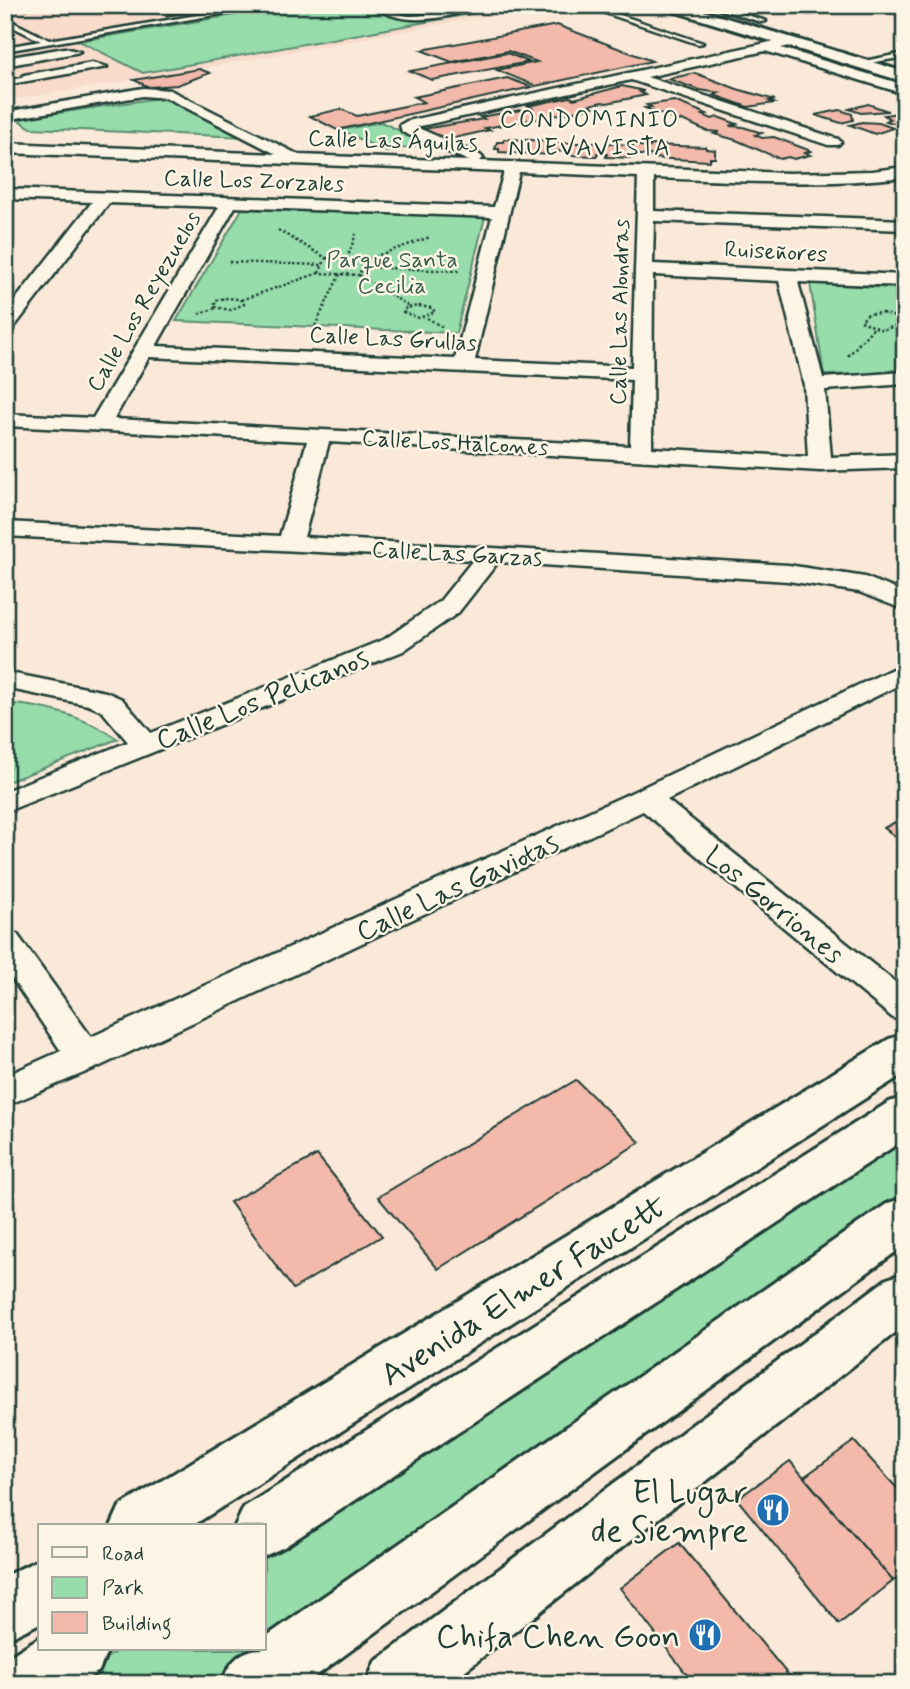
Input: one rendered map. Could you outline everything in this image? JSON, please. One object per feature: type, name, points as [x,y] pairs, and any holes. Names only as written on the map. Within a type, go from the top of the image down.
[{"type":"main road","points":[[668,5],[759,26],[789,42],[905,77]]},
{"type":"main road","name":"Avenida Elmer Faucett","points":[[144,1524],[905,1051]]},
{"type":"main road","name":"Avenida Elmer Faucett","points":[[266,1526],[905,1115]]},
{"type":"main road","points":[[252,1684],[905,1218]]},
{"type":"main road","points":[[397,1684],[905,1295]]},
{"type":"main road","points":[[5,1610],[38,1590]]},
{"type":"main road","points":[[23,1684],[75,1650]]},
{"type":"street","points":[[491,166],[407,129],[407,125],[789,42]]},
{"type":"street","points":[[765,47],[905,90]]},
{"type":"street","points":[[629,76],[833,142]]},
{"type":"street","points":[[5,116],[143,92],[170,94],[299,159]]},
{"type":"street","name":"Calle Las Águilas","points":[[8,152],[513,166],[789,178],[872,176],[905,172]]},
{"type":"street","points":[[463,366],[513,166]]},
{"type":"street","name":"Calle Las Alondras","points":[[641,453],[646,172]]},
{"type":"street","name":"Calle Los Zorzales","points":[[5,194],[501,212]]},
{"type":"street","points":[[5,326],[105,197]]},
{"type":"street","name":"Calle Los Reyezuelos","points":[[99,425],[230,202]]},
{"type":"street","points":[[645,216],[905,225]]},
{"type":"street","name":"Ruiseñores","points":[[644,269],[905,281]]},
{"type":"street","points":[[787,276],[814,385],[820,464]]},
{"type":"street","name":"Calle Las Grullas","points":[[142,351],[642,374]]},
{"type":"street","points":[[814,385],[905,378]]},
{"type":"street","name":"Calle Los Halcones","points":[[5,420],[820,464],[905,461]]},
{"type":"street","points":[[290,544],[320,435]]},
{"type":"street","name":"Calle Las Garzas","points":[[5,529],[491,554],[788,573],[865,585],[905,602]]},
{"type":"street","name":"Calle Los Pelicanos","points":[[5,802],[394,645],[449,607],[491,554]]},
{"type":"street","name":"Calle Las Gaviotas","points":[[5,1092],[646,799],[905,671]]},
{"type":"street","points":[[5,680],[96,698],[112,705],[146,745]]},
{"type":"street","name":"Los Gorriones","points":[[646,799],[905,1009]]},
{"type":"street","points":[[5,942],[85,1057]]},
{"type":"lane","points":[[5,49],[270,5]]},
{"type":"lane","points":[[376,5],[388,14],[406,17],[481,5]]},
{"type":"lane","points":[[583,5],[700,43]]},
{"type":"lane","points":[[708,5],[759,26],[763,16],[733,5]]},
{"type":"lane","points":[[5,20],[48,42]]},
{"type":"lane","points":[[65,50],[78,52],[5,62],[65,50]]},
{"type":"lane","points":[[857,63],[905,55]]},
{"type":"lane","points":[[5,83],[104,67],[92,65],[26,76],[24,79]]},
{"type":"path","points":[[276,229],[326,258],[365,260],[440,233]]},
{"type":"path","points":[[318,273],[326,258]]},
{"type":"path","points":[[359,275],[365,260]]},
{"type":"path","points":[[195,261],[322,265]]},
{"type":"path","points":[[362,267],[486,272]]},
{"type":"path","points":[[241,300],[243,306],[231,310],[216,308],[213,304],[225,298],[241,300],[318,273],[359,275],[410,307],[424,306],[435,312],[427,317],[411,317],[403,312],[410,307]]},
{"type":"path","points":[[315,326],[340,274]]},
{"type":"path","points":[[878,313],[903,321],[897,328],[879,329],[867,326],[861,318],[878,313]]},
{"type":"shaded area","points":[[5,5],[545,5],[199,69],[5,101]]},
{"type":"green space","points":[[293,5],[520,5],[143,73],[79,41]]},
{"type":"green space","points":[[159,98],[176,101],[246,137],[31,128],[17,119]]},
{"type":"green space","points":[[381,122],[427,143],[386,152],[341,130]]},
{"type":"green space","name":"Parque Santa Cecilia","points":[[242,209],[485,217],[456,333],[176,321]]},
{"type":"green space","points":[[810,283],[905,289],[905,368],[871,374],[824,375]]},
{"type":"green space","points":[[5,703],[35,707],[78,718],[118,739],[5,783]]},
{"type":"green space","points":[[905,1132],[905,1206],[266,1647],[266,1553]]},
{"type":"green space","points":[[118,1650],[262,1650],[212,1684],[66,1684]]},
{"type":"building","points":[[106,5],[155,5],[151,10],[136,11],[103,8]]},
{"type":"building","points":[[234,5],[165,16],[178,8],[170,7]]},
{"type":"building","points":[[778,5],[808,5],[832,11],[809,15]]},
{"type":"building","points":[[557,25],[652,61],[536,86],[497,70],[537,62],[508,51],[452,62],[421,50]]},
{"type":"building","points":[[507,53],[529,62],[432,80],[410,71]]},
{"type":"building","points":[[199,69],[210,73],[177,85],[149,87],[134,80]]},
{"type":"building","points":[[695,73],[775,100],[769,101],[774,103],[748,107],[714,95],[719,93],[700,90],[668,79]]},
{"type":"building","points":[[507,78],[532,87],[337,130],[310,116],[341,109],[357,116],[424,102],[414,97]]},
{"type":"building","points":[[622,86],[644,91],[640,92],[646,95],[602,102],[589,105],[593,107],[552,116],[542,115],[547,117],[485,128],[490,130],[445,140],[423,133],[428,132],[423,129],[484,119],[480,117],[532,108],[528,106],[570,97],[574,99]]},
{"type":"building","points":[[674,101],[707,114],[703,115],[712,119],[718,117],[737,124],[730,126],[762,133],[755,135],[762,138],[774,137],[811,151],[805,153],[810,155],[780,159],[736,140],[714,134],[720,132],[707,131],[645,108],[651,107],[647,105]]},
{"type":"building","points":[[868,104],[888,111],[861,113],[849,109]]},
{"type":"building","points":[[840,110],[852,114],[853,120],[841,123],[815,115]]},
{"type":"building","points":[[884,115],[905,115],[905,126],[886,121],[890,119]]},
{"type":"building","points":[[862,122],[879,123],[893,128],[875,134],[850,125]]},
{"type":"building","points":[[504,139],[599,143],[607,146],[607,143],[650,147],[706,147],[715,150],[715,158],[710,158],[710,161],[651,158],[651,155],[633,155],[633,158],[606,157],[607,154],[597,153],[597,156],[570,155],[571,152],[554,151],[553,155],[499,152],[499,149],[495,149],[497,142],[503,142]]},
{"type":"building","points":[[905,817],[905,843],[884,828]]},
{"type":"building","points":[[576,1080],[640,1142],[438,1269],[378,1197]]},
{"type":"building","points":[[317,1155],[382,1236],[293,1289],[230,1202]]},
{"type":"building","points":[[854,1441],[905,1497],[905,1572],[893,1581],[804,1477]]},
{"type":"building","points":[[790,1461],[893,1581],[839,1624],[737,1499]]},
{"type":"building","name":"Chifa Chen Goon","points":[[679,1543],[794,1682],[694,1684],[620,1588]]},
{"type":"place","name":"El Lugar de Siempre","points":[[773,1510]]},
{"type":"place","name":"Chifa Chen Goon","points":[[705,1635]]},
{"type":"district","name":"CONDOMINIO NUEVAVISTA","points":[[590,133]]}]
